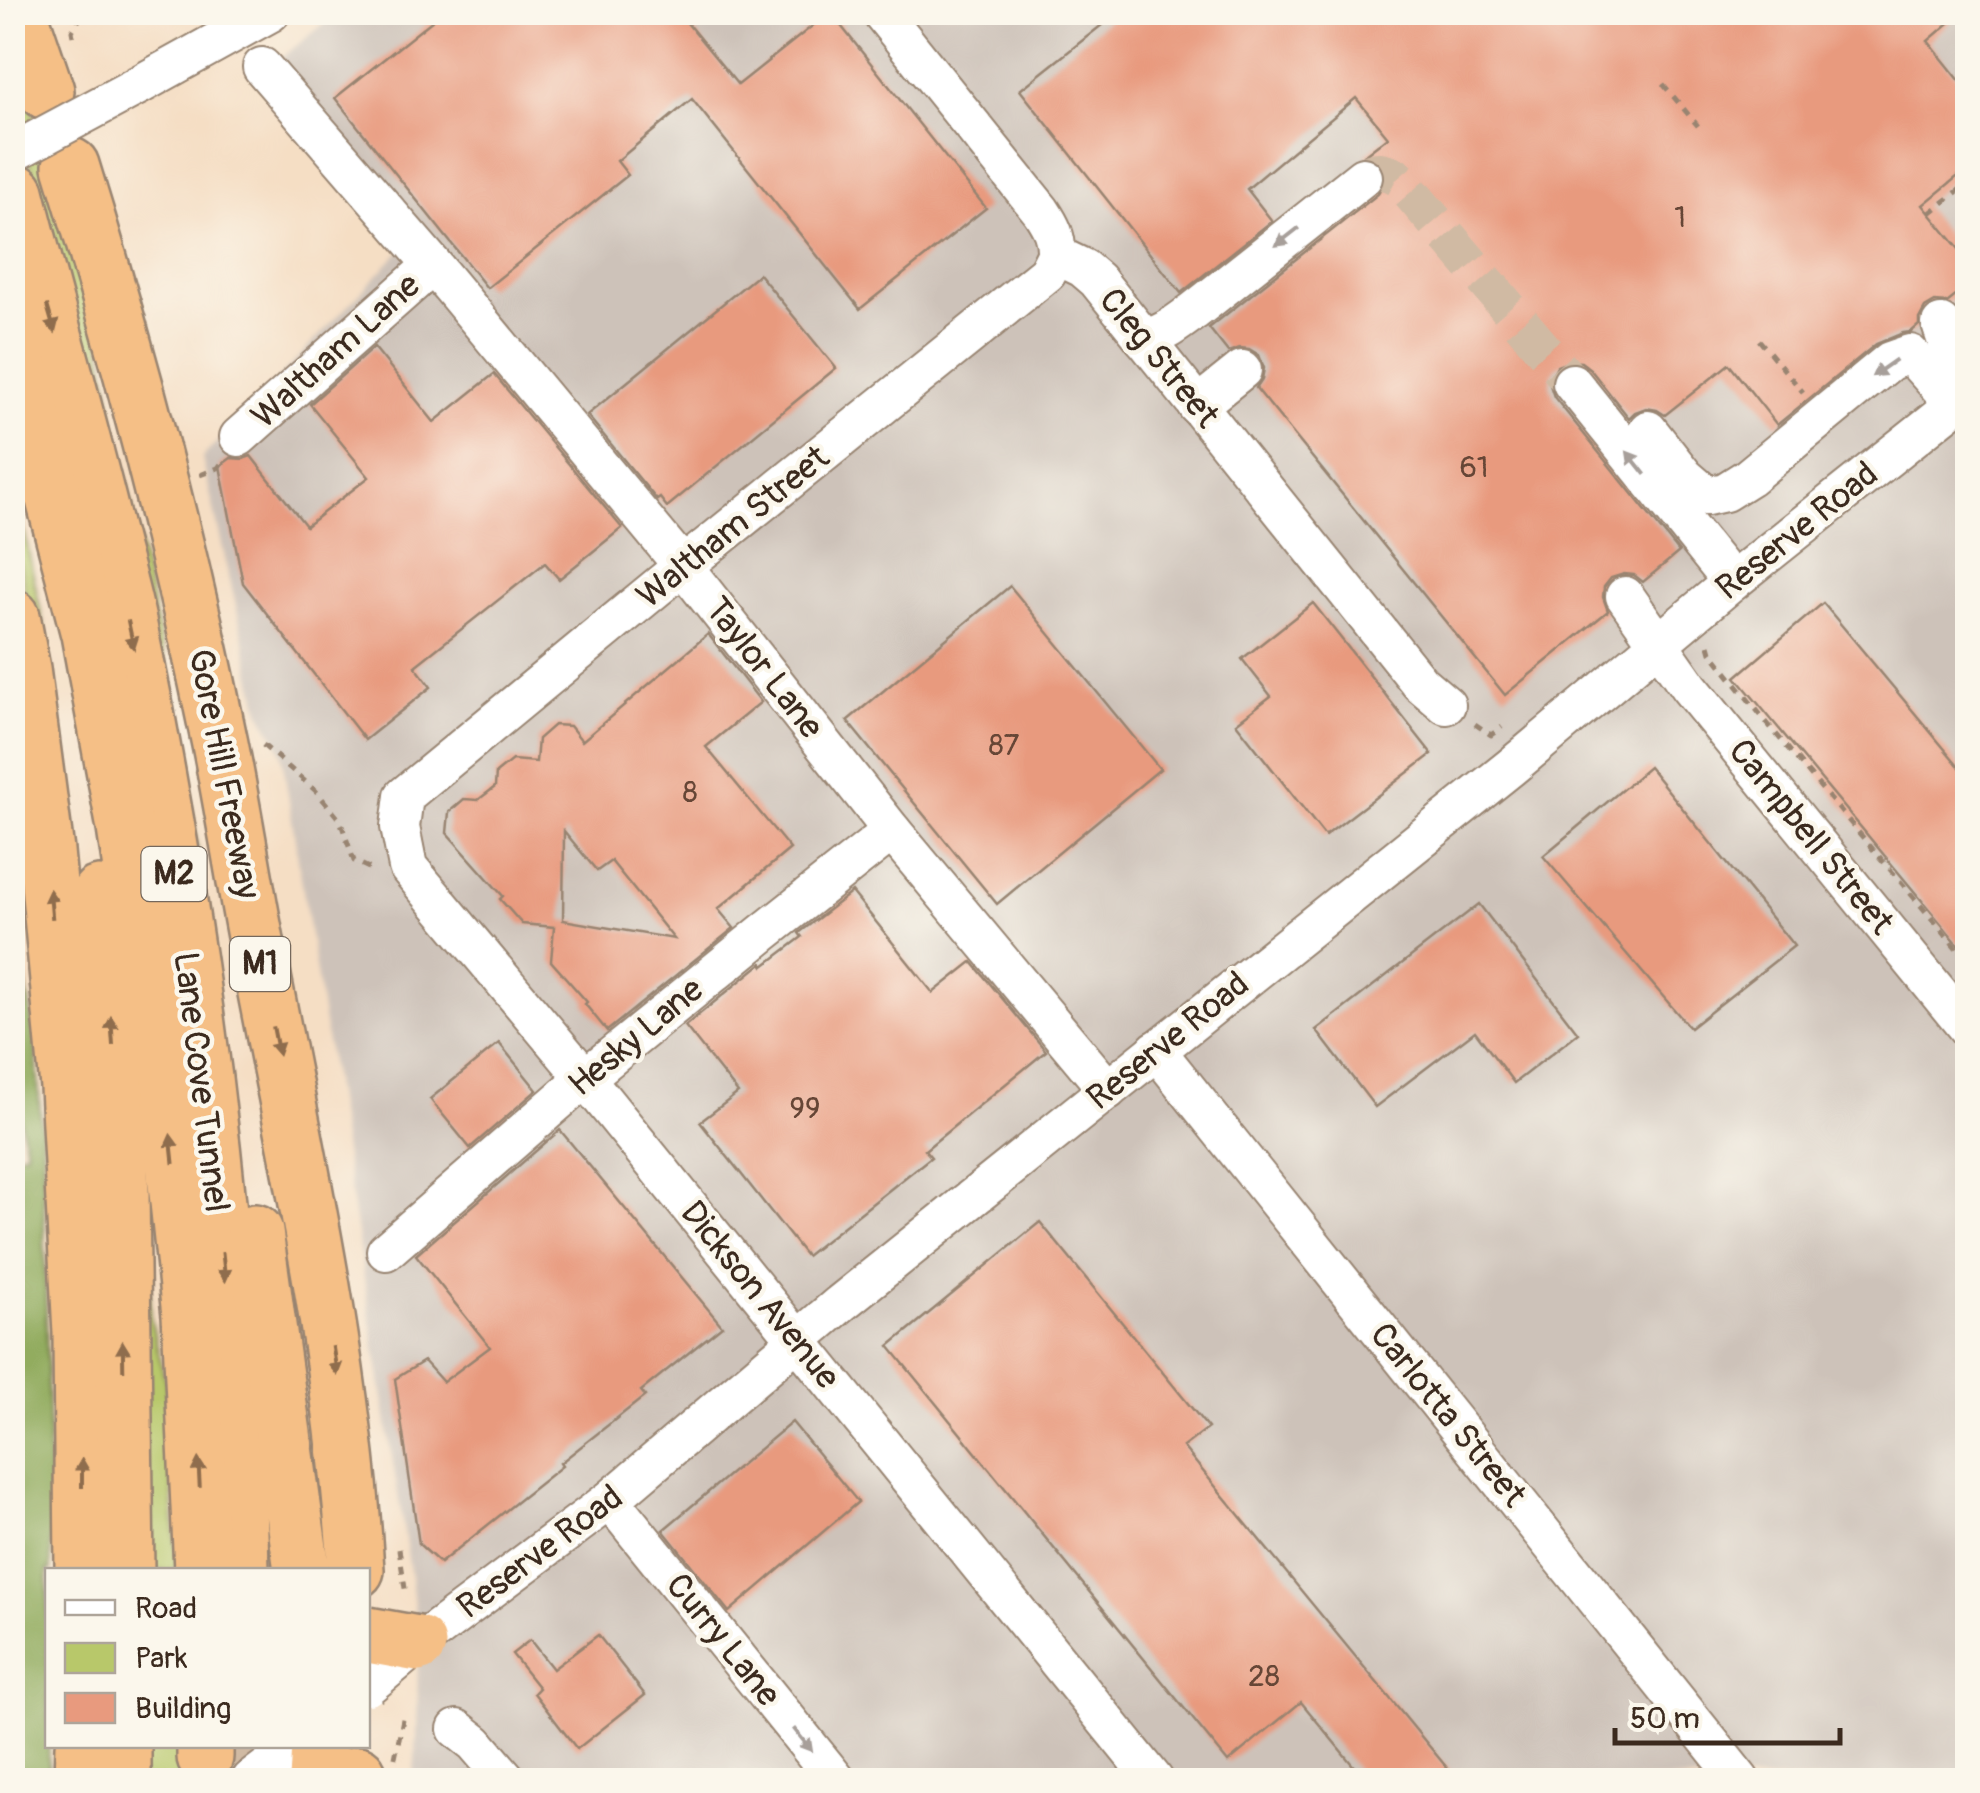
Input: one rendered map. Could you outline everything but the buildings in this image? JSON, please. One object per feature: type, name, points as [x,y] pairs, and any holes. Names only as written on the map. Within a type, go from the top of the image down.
[{"type":"highway","points":[[19,12],[46,91]]},
{"type":"highway","name":"Gore Hill Freeway","points":[[72,166],[130,364],[177,548],[220,744],[324,1288],[340,1394],[356,1568]]},
{"type":"highway","name":"Lane Cove Tunnel","points":[[14,172],[130,628],[172,858],[207,1107],[228,1301],[241,1568]]},
{"type":"highway","points":[[12,339],[66,664],[103,921],[112,1021],[121,1192],[112,1566]]},
{"type":"highway","name":"Lane Cove Tunnel","points":[[12,339],[89,634],[133,884],[170,1126],[188,1296],[202,1568]]},
{"type":"highway","points":[[130,364],[198,764],[223,962],[233,1094],[305,1563]]},
{"type":"highway","points":[[12,617],[46,851],[68,1087],[82,1333],[112,1566]]},
{"type":"highway","points":[[82,1748],[82,1780]]},
{"type":"highway","points":[[123,1748],[123,1780]]},
{"type":"street","points":[[14,172],[139,85],[272,12]]},
{"type":"street","points":[[881,12],[1052,226],[1056,255]]},
{"type":"street","name":"Taylor Lane","points":[[262,66],[684,566],[892,831],[1108,1090]]},
{"type":"street","points":[[1143,338],[1156,336],[1194,310],[1363,177]]},
{"type":"street","name":"Cleg Street","points":[[1056,255],[1098,280],[1420,683],[1446,705]]},
{"type":"street","name":"Waltham Street","points":[[408,867],[400,827],[404,796],[1047,273],[1056,255]]},
{"type":"street","name":"Waltham Lane","points":[[239,437],[433,265]]},
{"type":"street","points":[[1941,324],[1948,345],[1968,368]]},
{"type":"street","points":[[1648,430],[1707,496],[1725,492],[1749,477],[1890,361],[1910,354],[1961,399]]},
{"type":"street","points":[[1198,406],[1242,370]]},
{"type":"street","points":[[1572,383],[1732,582]]},
{"type":"street","name":"Reserve Road","points":[[370,1682],[392,1640],[610,1500],[796,1340],[1482,790],[1732,582],[1961,399]]},
{"type":"street","name":"Campbell Street","points":[[1626,596],[1701,702],[1968,1030]]},
{"type":"street","name":"Hesky Lane","points":[[386,1251],[585,1078],[892,831]]},
{"type":"street","name":"Dickson Avenue","points":[[408,867],[585,1078],[1154,1780]]},
{"type":"street","name":"Carlotta Street","points":[[1156,1050],[1740,1780]]},
{"type":"street","name":"Curry Lane","points":[[610,1500],[836,1780]]},
{"type":"street","points":[[457,1730],[475,1743],[508,1780]]},
{"type":"street","points":[[220,1761],[286,1748]]},
{"type":"path","points":[[1664,84],[1698,126]]},
{"type":"path","points":[[1930,213],[1968,183]]},
{"type":"path","points":[[1708,642],[1711,652],[1761,718],[1968,962]]},
{"type":"path","points":[[258,740],[316,791],[340,820],[354,861],[382,874],[408,867]]},
{"type":"path","points":[[370,1747],[404,1714]]},
{"type":"path","points":[[349,1768],[369,1748]]},
{"type":"shaded area","points":[[390,12],[1967,13],[1967,1780],[413,1780],[418,1644],[411,1577],[281,750],[260,710],[202,458],[407,244],[271,66],[338,13],[367,13],[377,25]]},
{"type":"green space","points":[[12,47],[98,324],[114,425],[177,720],[200,864],[42,206],[13,105]]},
{"type":"green space","points":[[12,472],[43,623],[83,887],[92,1026],[13,530]]},
{"type":"green space","points":[[116,883],[153,1193],[148,1248],[151,1321],[166,1384],[177,1568],[142,1568]]},
{"type":"green space","points":[[13,923],[35,1032],[43,1154],[51,1545],[51,1568],[45,1568],[45,1748],[49,1748],[49,1780],[12,1780],[12,1155],[26,1152],[13,1083]]},
{"type":"green space","points":[[142,1748],[181,1748],[181,1780],[141,1780]]},
{"type":"tunnel","points":[[1363,177],[1380,171],[1397,177],[1572,383]]},
{"type":"tunnel","points":[[243,1780],[244,1748]]}]
